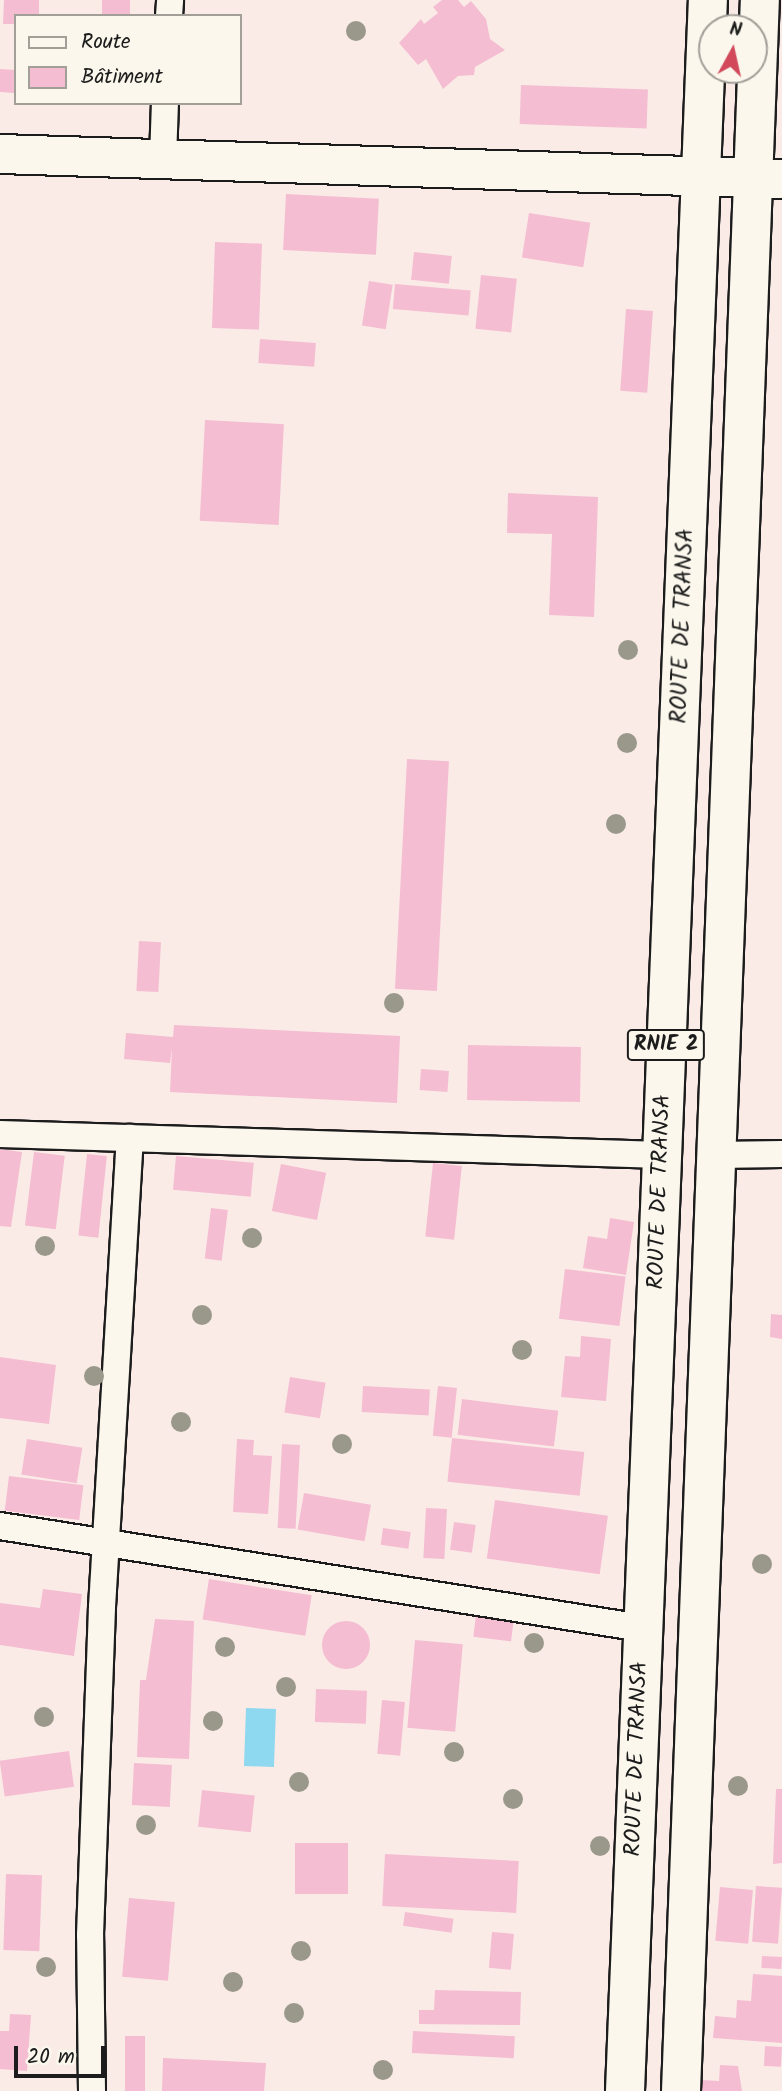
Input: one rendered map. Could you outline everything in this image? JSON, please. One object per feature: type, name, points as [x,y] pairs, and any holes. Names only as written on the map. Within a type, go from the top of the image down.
[{"type":"main road","name":"ROUTE DE TRANSA","points":[[625,2091],[708,0]]},
{"type":"main road","name":"RNIE 2","points":[[681,2091],[720,1016],[768,179],[760,0]]},
{"type":"main road","points":[[0,154],[768,179]]},
{"type":"main road","points":[[667,1014],[720,1016]]},
{"type":"street","points":[[163,159],[165,105]]},
{"type":"street","points":[[0,1134],[662,1155]]},
{"type":"street","points":[[92,2091],[91,1921],[106,1546],[130,1138]]},
{"type":"street","points":[[716,1156],[782,1154]]},
{"type":"street","points":[[0,1526],[106,1546],[642,1628]]},
{"type":"water","points":[[246,1708],[276,1709],[274,1767],[244,1766]]},
{"type":"building","points":[[4,0],[39,0],[39,14],[14,14],[14,24],[3,24]]},
{"type":"building","points":[[102,0],[130,0],[130,14],[102,14]]},
{"type":"building","points":[[442,0],[458,0],[464,7],[471,1],[486,19],[490,39],[505,50],[475,67],[474,75],[458,76],[443,89],[426,59],[418,65],[399,43],[421,19],[424,24],[438,13],[433,7]]},
{"type":"building","points":[[0,69],[14,70],[14,93],[0,92]]},
{"type":"building","points":[[521,85],[648,89],[647,128],[520,124]]},
{"type":"building","points":[[286,194],[379,199],[376,255],[283,250]]},
{"type":"building","points":[[529,213],[590,223],[583,267],[522,257]]},
{"type":"building","points":[[215,242],[262,244],[259,330],[212,328]]},
{"type":"building","points":[[414,252],[452,256],[449,284],[411,280]]},
{"type":"building","points":[[481,275],[517,279],[511,332],[475,329]]},
{"type":"building","points":[[369,281],[393,285],[386,329],[362,325]]},
{"type":"building","points":[[395,284],[471,291],[469,316],[393,309]]},
{"type":"building","points":[[626,309],[653,311],[647,393],[620,391]]},
{"type":"building","points":[[260,339],[316,343],[314,367],[258,363]]},
{"type":"building","points":[[205,420],[284,424],[279,525],[200,521]]},
{"type":"building","points":[[508,493],[598,497],[594,617],[549,615],[552,534],[507,533]]},
{"type":"building","points":[[407,759],[449,761],[437,991],[395,989]]},
{"type":"building","points":[[139,941],[161,942],[158,992],[136,991]]},
{"type":"building","points":[[174,1025],[400,1036],[397,1103],[170,1092],[172,1048],[170,1063],[124,1059],[126,1033],[173,1037]]},
{"type":"building","points":[[468,1045],[581,1047],[580,1102],[467,1100]]},
{"type":"building","points":[[421,1069],[449,1071],[447,1092],[420,1090]]},
{"type":"building","points":[[0,1149],[22,1152],[11,1227],[0,1226]]},
{"type":"building","points":[[34,1152],[65,1156],[56,1229],[25,1225]]},
{"type":"building","points":[[87,1154],[107,1156],[98,1238],[78,1236]]},
{"type":"building","points":[[176,1156],[254,1163],[251,1197],[173,1190]]},
{"type":"building","points":[[433,1163],[462,1166],[454,1240],[425,1237]]},
{"type":"building","points":[[281,1164],[326,1173],[317,1220],[272,1211]]},
{"type":"building","points":[[211,1208],[228,1210],[222,1261],[205,1259]]},
{"type":"building","points":[[610,1218],[634,1222],[626,1275],[583,1268],[588,1236],[607,1239]]},
{"type":"building","points":[[565,1269],[626,1276],[619,1326],[559,1319]]},
{"type":"building","points":[[771,1314],[782,1315],[782,1339],[770,1337]]},
{"type":"building","points":[[581,1336],[611,1339],[606,1401],[561,1397],[565,1356],[580,1357]]},
{"type":"building","points":[[0,1357],[56,1365],[49,1424],[0,1418]]},
{"type":"building","points":[[290,1377],[326,1383],[320,1418],[284,1413]]},
{"type":"building","points":[[363,1386],[430,1390],[429,1415],[362,1412]]},
{"type":"building","points":[[438,1386],[457,1388],[452,1438],[433,1436]]},
{"type":"building","points":[[462,1399],[558,1411],[554,1447],[458,1435]]},
{"type":"building","points":[[452,1438],[584,1452],[580,1496],[447,1482]]},
{"type":"building","points":[[27,1439],[82,1448],[77,1483],[21,1475]]},
{"type":"building","points":[[237,1439],[254,1440],[253,1455],[272,1456],[268,1514],[233,1512]]},
{"type":"building","points":[[282,1444],[300,1445],[296,1529],[278,1528]]},
{"type":"building","points":[[9,1476],[83,1485],[79,1520],[5,1511]]},
{"type":"building","points":[[304,1493],[371,1505],[365,1541],[298,1529]]},
{"type":"building","points":[[495,1500],[608,1516],[600,1574],[487,1558]]},
{"type":"building","points":[[426,1508],[447,1509],[444,1559],[423,1558]]},
{"type":"building","points":[[454,1522],[476,1525],[472,1553],[450,1550]]},
{"type":"building","points":[[383,1528],[411,1532],[408,1549],[381,1545]]},
{"type":"building","points":[[209,1579],[312,1595],[305,1636],[203,1619]]},
{"type":"building","points":[[43,1589],[82,1594],[74,1656],[0,1645],[0,1603],[40,1608]]},
{"type":"building","points":[[476,1615],[514,1620],[511,1641],[473,1637]]},
{"type":"building","points":[[155,1619],[194,1621],[189,1759],[137,1757],[140,1680],[146,1680]]},
{"type":"building","points":[[346,1621],[355,1622],[363,1628],[369,1636],[369,1654],[363,1662],[355,1668],[346,1669],[337,1668],[329,1662],[323,1654],[322,1645],[323,1636],[329,1628],[337,1622]]},
{"type":"building","points":[[415,1640],[463,1644],[455,1732],[407,1728]]},
{"type":"building","points":[[316,1689],[367,1691],[366,1724],[315,1722]]},
{"type":"building","points":[[382,1700],[405,1702],[400,1756],[377,1754]]},
{"type":"building","points":[[69,1751],[74,1787],[5,1796],[0,1761]]},
{"type":"building","points":[[134,1763],[172,1765],[170,1807],[132,1805]]},
{"type":"building","points":[[776,1789],[782,1789],[782,1863],[773,1864]]},
{"type":"building","points":[[202,1790],[255,1796],[251,1832],[198,1827]]},
{"type":"building","points":[[295,1843],[348,1843],[348,1894],[295,1894]]},
{"type":"building","points":[[385,1854],[519,1861],[516,1913],[382,1906]]},
{"type":"building","points":[[6,1874],[42,1875],[39,1951],[3,1950]]},
{"type":"building","points":[[756,1886],[782,1888],[778,1944],[752,1942]]},
{"type":"building","points":[[720,1887],[753,1890],[748,1944],[715,1941]]},
{"type":"building","points":[[129,1898],[175,1902],[168,1981],[122,1977]]},
{"type":"building","points":[[405,1912],[454,1919],[452,1933],[403,1926]]},
{"type":"building","points":[[492,1932],[514,1934],[511,1970],[489,1968]]},
{"type":"building","points":[[762,1956],[782,1957],[781,1969],[761,1968]]},
{"type":"building","points":[[753,1974],[782,1976],[782,2043],[713,2038],[715,2016],[736,2018],[737,2000],[751,2001]]},
{"type":"building","points":[[435,1990],[521,1992],[520,2025],[419,2024],[419,2010],[434,2010]]},
{"type":"building","points":[[10,2014],[31,2015],[27,2071],[0,2069],[0,2031],[9,2031]]},
{"type":"building","points":[[413,2031],[515,2036],[514,2058],[412,2053]]},
{"type":"building","points":[[125,2036],[145,2036],[145,2091],[125,2091]]},
{"type":"building","points":[[765,2046],[782,2047],[781,2067],[764,2066]]},
{"type":"building","points":[[163,2058],[266,2063],[264,2091],[162,2091]]},
{"type":"building","points":[[720,2065],[738,2066],[742,2091],[701,2091],[701,2080],[719,2081]]}]
